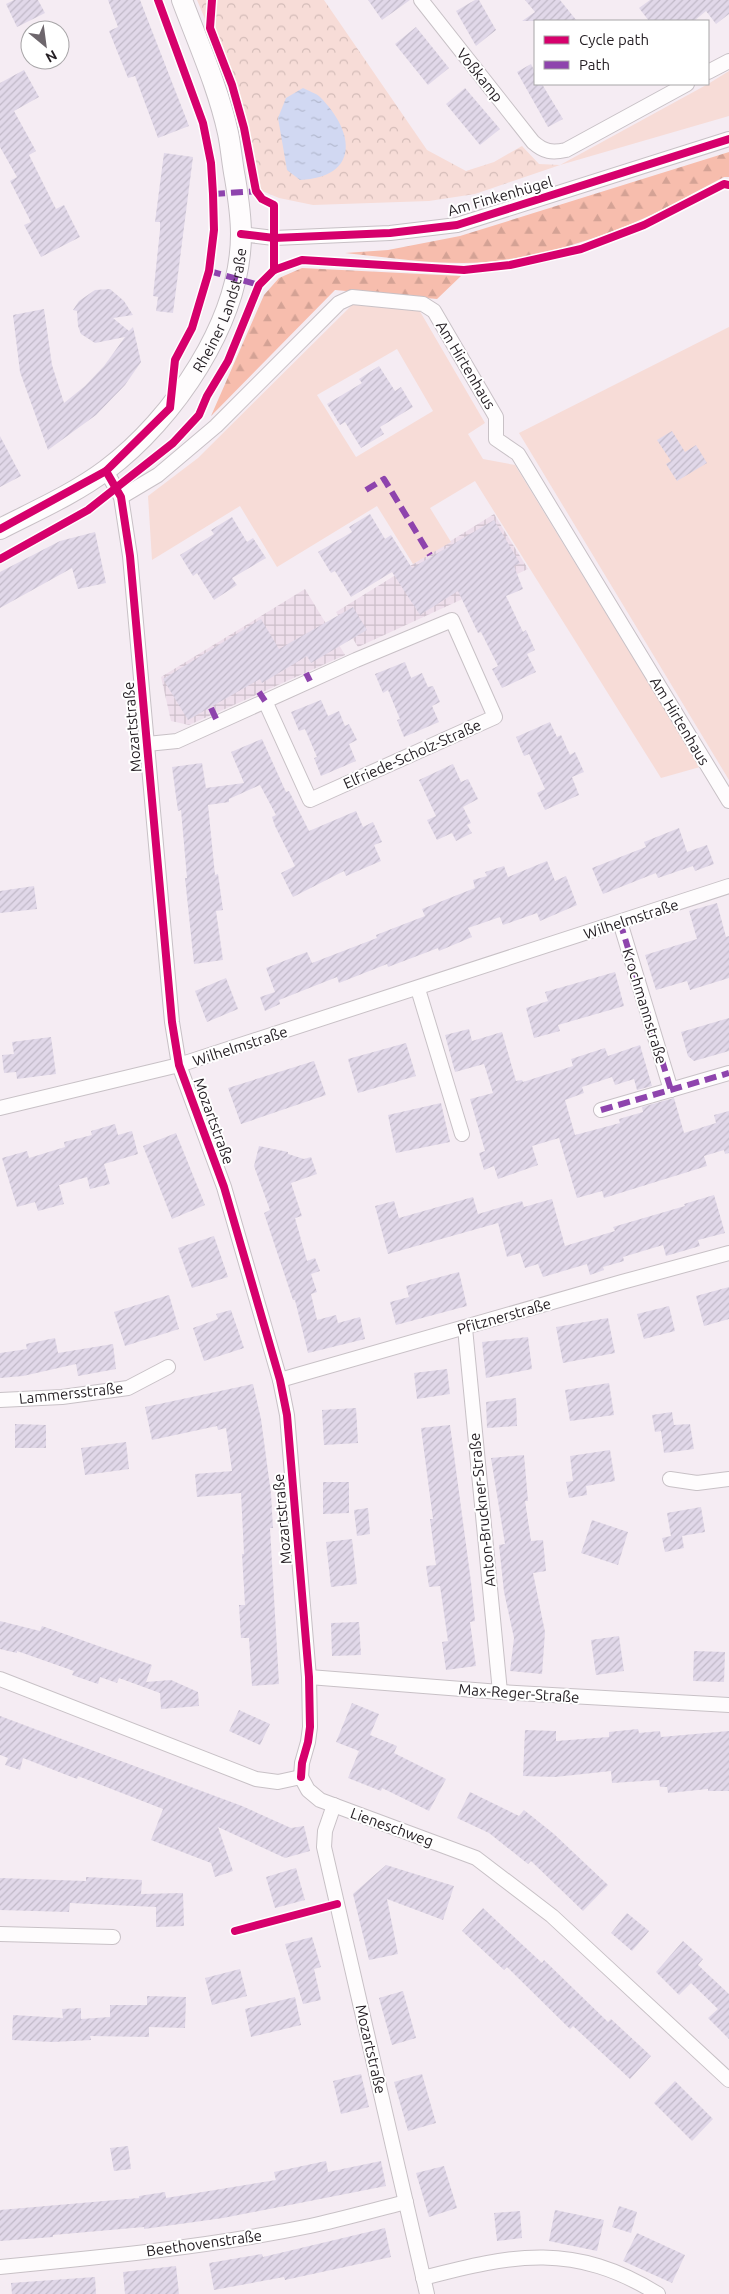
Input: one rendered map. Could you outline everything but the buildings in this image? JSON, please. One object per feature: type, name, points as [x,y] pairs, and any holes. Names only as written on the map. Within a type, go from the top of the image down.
[{"type":"street","name":"Rheiner Landstraße","points":[[0,530],[106,471],[170,408],[196,374],[211,346],[225,312],[236,278],[241,234],[227,132],[213,83],[182,0]]},
{"type":"street","name":"Voßkamp","points":[[421,0],[533,142],[541,149],[554,153],[566,150],[685,85]]},
{"type":"street","points":[[709,71],[729,61]]},
{"type":"street","name":"Am Finkenhügel","points":[[241,234],[274,238],[390,233],[458,224],[729,139]]},
{"type":"street","name":"Am Hirtenhaus","points":[[121,497],[158,476],[216,426],[339,303],[352,297],[423,304],[434,311],[496,417],[496,439],[518,454],[729,801]]},
{"type":"street","name":"Mozartstraße","points":[[106,471],[121,497],[130,556],[172,1022],[179,1065],[224,1187],[280,1380],[287,1415],[308,1678],[310,1727],[301,1777]]},
{"type":"street","name":"Elfriede-Scholz-Straße","points":[[147,744],[177,742],[265,701],[452,620],[495,717],[310,800],[265,701]]},
{"type":"street","name":"Wilhelmstraße","points":[[0,1108],[179,1065],[418,989],[729,886]]},
{"type":"street","name":"Krochmannstraße","points":[[620,922],[671,1090]]},
{"type":"street","points":[[418,989],[462,1134]]},
{"type":"street","points":[[602,1110],[729,1073]]},
{"type":"street","name":"Pfitznerstraße","points":[[280,1380],[729,1253]]},
{"type":"street","name":"Anton-Bruckner-Straße","points":[[465,1328],[500,1692]]},
{"type":"street","name":"Lammersstraße","points":[[0,1400],[62,1397],[128,1388],[168,1367]]},
{"type":"street","points":[[670,1479],[697,1483],[729,1479]]},
{"type":"street","points":[[0,1678],[256,1779],[278,1782],[301,1777]]},
{"type":"street","name":"Max-Reger-Straße","points":[[308,1678],[500,1692],[729,1705]]},
{"type":"street","name":"Lieneschweg","points":[[301,1777],[308,1790],[320,1800],[476,1858],[552,1916],[729,2080]]},
{"type":"street","name":"Mozartstraße","points":[[334,1805],[325,1831],[324,1846],[427,2294]]},
{"type":"street","points":[[0,1934],[113,1937]]},
{"type":"street","name":"Beethovenstraße","points":[[0,2267],[117,2256],[218,2242],[310,2226],[406,2202]]},
{"type":"street","points":[[424,2278],[464,2267],[510,2258],[543,2256],[577,2260],[610,2268],[658,2294]]},
{"type":"shaded area","points":[[494,514],[528,569],[358,647],[336,612]]},
{"type":"shaded area","points":[[305,589],[345,655],[189,725],[171,721],[161,677]]},
{"type":"green space","points":[[197,0],[324,0],[427,150],[466,171],[494,162],[522,146],[539,164],[560,165],[475,194],[429,201],[313,205],[279,198],[260,190],[248,127],[236,85],[215,31],[205,19]]},
{"type":"green space","points":[[729,71],[729,116],[560,165],[709,85]]},
{"type":"green space","points":[[729,152],[729,177],[724,177],[661,210],[620,228],[576,244],[507,260],[463,263],[418,261],[345,253],[388,250],[460,236]]},
{"type":"green space","points":[[302,268],[461,276],[437,299],[335,290],[211,416],[264,295],[279,278]]},
{"type":"green space","points":[[355,302],[418,308],[485,423],[468,434],[483,459],[515,465],[700,767],[661,778],[475,481],[430,508],[451,542],[413,564],[377,506],[277,567],[240,506],[152,560],[148,496],[198,458]],"holes":[[[397,349],[433,411],[356,457],[317,395]]]},
{"type":"green space","points":[[729,327],[729,780],[519,433]]},
{"type":"water","points":[[303,88],[318,96],[332,110],[345,138],[346,150],[342,162],[333,171],[320,177],[300,180],[287,170],[278,118],[286,98]]},
{"type":"marked path","points":[[213,194],[259,191]]},
{"type":"marked path","points":[[209,271],[259,285],[262,282]]},
{"type":"marked path","points":[[366,490],[384,479],[430,555]]},
{"type":"marked path","points":[[306,673],[310,681]]},
{"type":"marked path","points":[[259,692],[265,701]]},
{"type":"marked path","points":[[211,708],[218,723]]},
{"type":"marked path","points":[[620,922],[671,1090]]},
{"type":"marked path","points":[[601,1110],[729,1073]]},
{"type":"cycle path","points":[[0,529],[106,471],[170,408],[175,360],[192,328],[209,271],[214,230],[213,194],[211,163],[203,123],[158,0]]},
{"type":"cycle path","points":[[212,0],[210,28],[232,85],[244,128],[256,191],[262,199],[274,205],[274,270]]},
{"type":"cycle path","points":[[241,234],[274,238],[390,233],[457,225],[729,139]]},
{"type":"cycle path","points":[[0,559],[88,510],[173,443],[199,415],[207,396],[228,361],[259,285],[274,270],[302,260],[464,270],[510,265],[581,249],[644,225],[724,184],[729,185]]},
{"type":"cycle path","points":[[106,471],[121,497],[130,556],[172,1022],[179,1065],[224,1187],[280,1380],[287,1415],[309,1677],[310,1727],[301,1777]]},
{"type":"cycle path","points":[[235,1931],[337,1904]]}]
